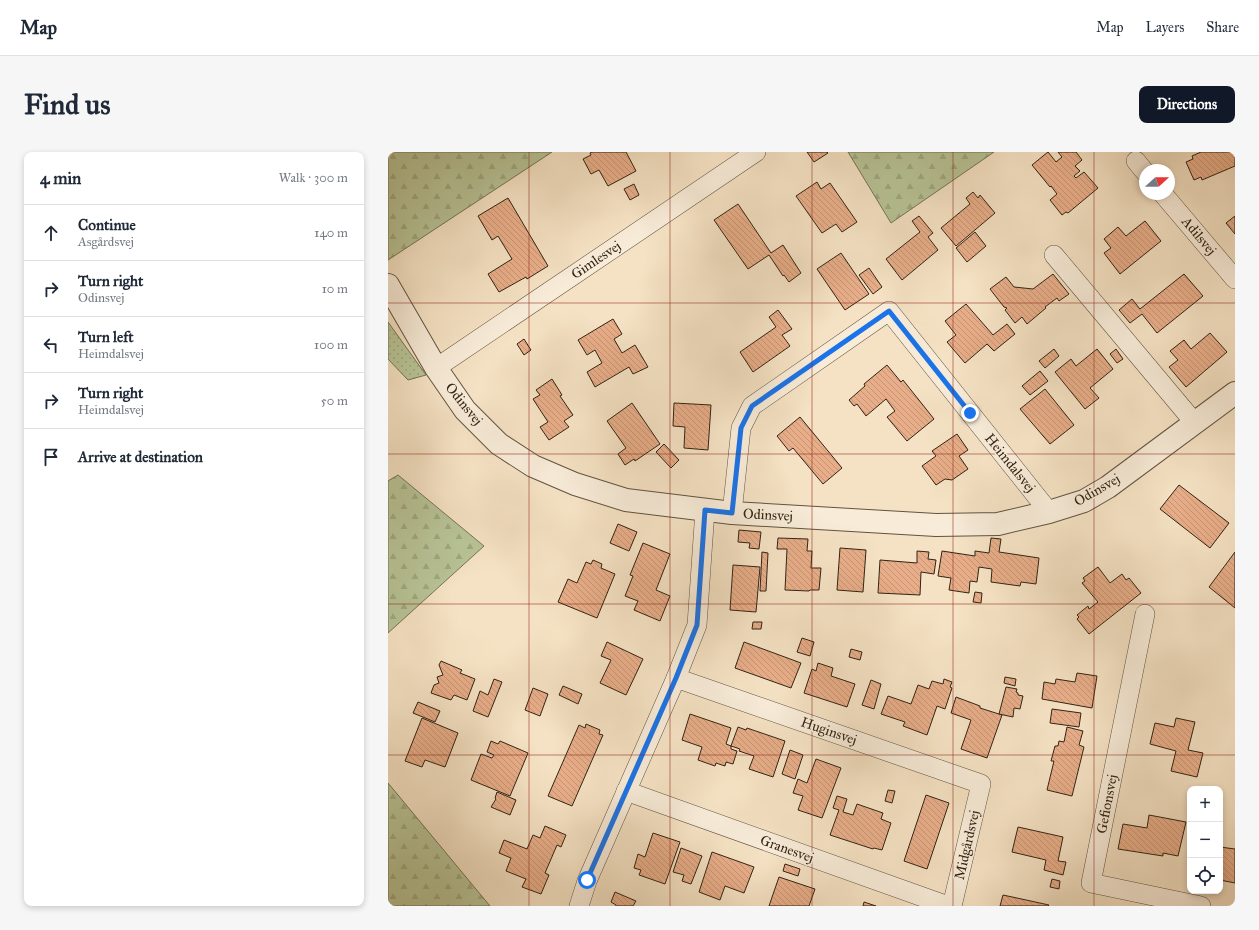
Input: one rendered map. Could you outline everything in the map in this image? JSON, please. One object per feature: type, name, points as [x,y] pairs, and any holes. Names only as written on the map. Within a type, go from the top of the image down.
[{"type":"street","name":"Gimlesvej","points":[[436,368],[756,152]]},
{"type":"street","name":"Adilsvej","points":[[1169,200],[1235,279]]},
{"type":"street","points":[[1054,255],[1194,422]]},
{"type":"street","name":"Odinsvej","points":[[388,285],[436,368],[465,410],[499,444],[534,466],[575,484],[626,500],[732,513],[957,525],[998,524],[1049,512],[1084,501],[1108,486],[1235,393]]},
{"type":"street","name":"Heimdalsvej","points":[[732,513],[741,428],[752,406],[889,311],[1049,512]]},
{"type":"street","points":[[579,906],[587,880],[676,678],[697,625],[705,510]]},
{"type":"street","name":"Gefionsvej","points":[[1145,614],[1091,883],[1201,906]]},
{"type":"street","name":"Huginsvej","points":[[676,678],[981,784]]},
{"type":"street","name":"Midgårdsvej","points":[[952,906],[981,784]]},
{"type":"street","name":"Granesvej","points":[[626,791],[948,906]]},
{"type":"green space","points":[[388,152],[552,152],[388,260]]},
{"type":"green space","points":[[848,152],[994,152],[891,223]]},
{"type":"green space","points":[[388,322],[426,375],[408,380],[388,359]]},
{"type":"green space","points":[[398,475],[484,546],[388,633],[388,481]]},
{"type":"green space","points":[[388,783],[490,906],[388,906]]},
{"type":"building","points":[[626,152],[636,171],[608,186],[599,170],[591,174],[583,159],[591,155],[590,153]]},
{"type":"building","points":[[807,152],[827,152],[828,153],[814,162]]},
{"type":"building","points":[[1048,152],[1056,162],[1062,157],[1058,152],[1076,152],[1082,160],[1075,166],[1080,171],[1074,176],[1076,178],[1084,172],[1098,188],[1068,213],[1066,212],[1062,215],[1050,200],[1057,194],[1032,165]]},
{"type":"building","points":[[1201,152],[1235,152],[1235,166],[1202,180],[1201,177],[1194,180],[1186,162],[1193,159],[1192,156]]},
{"type":"building","points":[[817,182],[821,189],[830,183],[857,222],[842,232],[836,224],[822,233],[796,196]]},
{"type":"building","points":[[634,184],[639,195],[630,200],[624,189]]},
{"type":"building","points":[[973,192],[978,198],[980,195],[995,213],[956,246],[941,228],[970,204],[966,198]]},
{"type":"building","points":[[508,198],[548,266],[527,279],[526,277],[499,292],[488,274],[512,259],[498,236],[492,240],[478,216]]},
{"type":"building","points":[[738,204],[771,253],[783,245],[801,273],[789,282],[784,275],[783,276],[769,255],[748,269],[714,220]]},
{"type":"building","points":[[919,216],[933,233],[928,237],[938,250],[902,280],[886,259],[920,232],[912,221]]},
{"type":"building","points":[[1235,216],[1235,234],[1226,223]]},
{"type":"building","points":[[1145,221],[1161,241],[1120,274],[1104,253],[1111,248],[1104,239],[1118,227],[1126,236]]},
{"type":"building","points":[[975,232],[986,246],[967,262],[956,248]]},
{"type":"building","points":[[841,253],[869,294],[845,310],[817,269]]},
{"type":"building","points":[[869,268],[882,287],[873,294],[859,275]]},
{"type":"building","points":[[1053,274],[1069,294],[1059,301],[1057,298],[1027,324],[1022,317],[1015,323],[1005,310],[1007,308],[1004,307],[990,289],[1006,277],[1014,287],[1033,289]]},
{"type":"building","points":[[1184,274],[1203,296],[1157,333],[1142,314],[1130,323],[1119,310],[1132,299],[1140,309]]},
{"type":"building","points":[[966,304],[993,335],[1007,324],[1015,334],[994,351],[987,344],[965,363],[947,342],[956,335],[945,321]]},
{"type":"building","points":[[778,310],[792,329],[782,335],[790,346],[753,372],[740,352],[776,327],[769,317]]},
{"type":"building","points":[[613,319],[622,334],[614,339],[622,353],[635,345],[648,367],[633,374],[629,367],[595,387],[587,372],[602,363],[595,350],[587,355],[578,340]]},
{"type":"building","points":[[1210,333],[1227,352],[1186,387],[1169,367],[1178,360],[1170,351],[1184,340],[1191,349]]},
{"type":"building","points":[[524,339],[531,350],[524,355],[517,344]]},
{"type":"building","points":[[1054,349],[1059,356],[1045,368],[1039,361]]},
{"type":"building","points":[[1097,349],[1113,369],[1090,388],[1099,398],[1085,409],[1055,372],[1071,359],[1076,366]]},
{"type":"building","points":[[1116,349],[1123,359],[1117,363],[1110,354]]},
{"type":"building","points":[[887,365],[901,382],[903,380],[934,419],[907,441],[887,417],[895,411],[886,399],[866,416],[857,404],[854,406],[849,400],[865,386],[864,384]]},
{"type":"building","points":[[1040,371],[1048,381],[1030,395],[1022,386]]},
{"type":"building","points":[[552,379],[562,395],[560,396],[573,415],[564,421],[569,427],[549,440],[540,427],[548,422],[533,399],[540,395],[536,390]]},
{"type":"building","points":[[1045,389],[1074,425],[1050,444],[1020,409]]},
{"type":"building","points":[[632,403],[660,444],[635,461],[634,459],[625,465],[618,454],[626,448],[607,421]]},
{"type":"building","points":[[674,403],[711,405],[708,450],[684,448],[685,427],[673,426]]},
{"type":"building","points":[[800,417],[842,468],[823,484],[793,448],[789,451],[777,436]]},
{"type":"building","points":[[957,434],[968,450],[959,456],[968,469],[952,480],[945,479],[936,485],[922,466],[936,456],[932,451]]},
{"type":"building","points":[[664,444],[679,460],[671,468],[656,452]]},
{"type":"building","points":[[1179,485],[1229,523],[1210,548],[1160,509]]},
{"type":"building","points":[[618,524],[637,532],[629,551],[610,543]]},
{"type":"building","points":[[739,530],[761,532],[759,549],[749,548],[750,543],[738,542]]},
{"type":"building","points":[[778,538],[808,539],[807,551],[812,551],[811,568],[821,568],[819,590],[785,590],[787,549],[777,549]]},
{"type":"building","points":[[991,538],[1001,539],[999,552],[1039,558],[1036,584],[1021,582],[1020,586],[991,582],[992,569],[979,567],[977,582],[970,581],[969,593],[949,590],[951,578],[938,576],[942,551],[975,556],[975,551],[989,553]]},
{"type":"building","points":[[643,543],[670,554],[656,590],[670,596],[660,621],[634,610],[638,601],[625,596],[633,576],[630,575]]},
{"type":"building","points":[[840,548],[866,550],[863,592],[837,590]]},
{"type":"building","points":[[917,551],[929,552],[928,559],[936,560],[934,574],[921,572],[920,595],[878,593],[880,560],[917,563]]},
{"type":"building","points":[[762,552],[768,553],[766,591],[760,591]]},
{"type":"building","points":[[1235,552],[1235,608],[1209,587]]},
{"type":"building","points":[[593,560],[602,564],[601,568],[615,574],[597,618],[558,602],[568,579],[577,583],[586,562],[591,564]]},
{"type":"building","points":[[733,565],[760,567],[756,612],[730,610]]},
{"type":"building","points":[[1098,567],[1110,583],[1122,574],[1126,580],[1129,578],[1141,593],[1089,634],[1077,619],[1079,617],[1077,615],[1088,606],[1089,609],[1098,602],[1082,583],[1085,581],[1083,578]]},
{"type":"building","points":[[975,592],[982,593],[981,603],[973,602]]},
{"type":"building","points":[[753,622],[762,622],[761,629],[752,629]]},
{"type":"building","points":[[802,638],[814,642],[810,656],[797,652]]},
{"type":"building","points":[[607,642],[643,659],[626,695],[600,683],[611,660],[601,656]]},
{"type":"building","points":[[744,642],[801,663],[791,688],[735,668]]},
{"type":"building","points":[[851,649],[862,652],[860,660],[849,657]]},
{"type":"building","points":[[441,661],[462,670],[460,673],[475,679],[467,700],[454,695],[451,700],[431,693],[434,685],[439,683],[437,677],[443,675],[439,665]]},
{"type":"building","points":[[818,663],[833,668],[831,676],[855,684],[847,707],[804,693],[812,669],[816,671]]},
{"type":"building","points":[[1077,673],[1097,676],[1092,708],[1042,699],[1044,682],[1055,684],[1056,679],[1075,682]]},
{"type":"building","points":[[1005,677],[1016,679],[1015,686],[1004,683]]},
{"type":"building","points":[[494,679],[502,682],[488,717],[473,711],[480,691],[488,695]]},
{"type":"building","points":[[944,679],[952,682],[950,687],[952,688],[945,709],[937,706],[927,735],[903,726],[905,722],[881,714],[888,696],[911,704],[918,685],[929,689],[932,681],[943,684]]},
{"type":"building","points":[[871,680],[881,684],[874,709],[862,705]]},
{"type":"building","points":[[563,686],[582,694],[578,704],[559,695]]},
{"type":"building","points":[[1006,687],[1017,689],[1016,692],[1018,695],[1023,696],[1020,709],[1014,708],[1013,717],[999,714]]},
{"type":"building","points":[[533,688],[548,694],[540,716],[525,710]]},
{"type":"building","points":[[956,697],[980,706],[980,708],[1002,715],[987,758],[961,749],[971,720],[951,713]]},
{"type":"building","points":[[418,702],[440,711],[435,722],[413,713]]},
{"type":"building","points":[[1052,709],[1081,713],[1079,727],[1050,723]]},
{"type":"building","points":[[690,714],[731,728],[726,744],[731,746],[731,749],[737,751],[733,764],[726,762],[725,766],[716,763],[715,766],[698,760],[702,747],[682,740]]},
{"type":"building","points":[[422,718],[458,733],[445,767],[425,760],[422,767],[405,761]]},
{"type":"building","points":[[1176,718],[1195,722],[1188,750],[1203,753],[1197,777],[1171,771],[1176,751],[1150,744],[1155,723],[1174,727]]},
{"type":"building","points":[[586,724],[600,730],[599,734],[603,735],[572,806],[548,796],[579,725],[585,728]]},
{"type":"building","points":[[738,727],[746,730],[747,728],[785,741],[773,777],[749,769],[754,756],[739,751],[740,749],[731,746]]},
{"type":"building","points":[[1067,727],[1083,731],[1079,745],[1084,747],[1072,796],[1047,790],[1054,761],[1051,761],[1055,746],[1058,746],[1059,741],[1064,742]]},
{"type":"building","points":[[491,741],[498,744],[500,741],[528,753],[510,796],[471,780],[481,754],[492,758],[494,755],[487,752]]},
{"type":"building","points":[[790,750],[803,755],[795,779],[782,774]]},
{"type":"building","points":[[816,759],[841,768],[822,818],[798,810],[803,796],[793,793],[798,779],[807,783]]},
{"type":"building","points":[[888,790],[895,791],[892,803],[885,801]]},
{"type":"building","points":[[497,792],[516,800],[510,815],[491,807],[496,799]]},
{"type":"building","points":[[926,795],[949,803],[927,869],[904,861]]},
{"type":"building","points":[[837,796],[847,799],[843,812],[853,815],[857,804],[883,813],[881,819],[891,823],[882,850],[873,849],[830,835],[839,810],[833,808]]},
{"type":"building","points":[[1149,815],[1186,822],[1178,856],[1163,853],[1163,856],[1118,849],[1123,824],[1147,828]]},
{"type":"building","points":[[545,826],[566,835],[561,847],[557,845],[545,873],[549,875],[541,894],[522,887],[526,879],[506,871],[511,858],[499,853],[504,840],[527,849],[533,835],[540,838]]},
{"type":"building","points":[[1018,827],[1063,837],[1058,861],[1066,862],[1063,875],[1044,870],[1046,860],[1012,852]]},
{"type":"building","points":[[653,833],[680,842],[665,884],[639,875],[641,870],[634,868],[638,854],[645,857]]},
{"type":"building","points":[[1223,847],[1235,849],[1235,883],[1223,881]]},
{"type":"building","points":[[681,848],[702,856],[691,884],[682,881],[684,875],[673,872]]},
{"type":"building","points":[[712,852],[754,867],[744,893],[725,886],[720,900],[699,892]]},
{"type":"building","points":[[785,864],[800,869],[798,876],[783,871]]},
{"type":"building","points":[[779,877],[815,889],[809,906],[769,906]]},
{"type":"building","points":[[1052,879],[1060,881],[1059,889],[1050,887]]},
{"type":"building","points":[[615,892],[636,901],[633,906],[616,906],[611,902]]},
{"type":"building","points":[[1003,895],[1049,905],[1000,906]]},
{"type":"building","points":[[864,902],[876,906],[863,906]]},
{"type":"route","points":[[587,880],[676,678],[697,625],[705,510],[732,513],[741,428],[752,406],[889,311],[970,413]]}]
